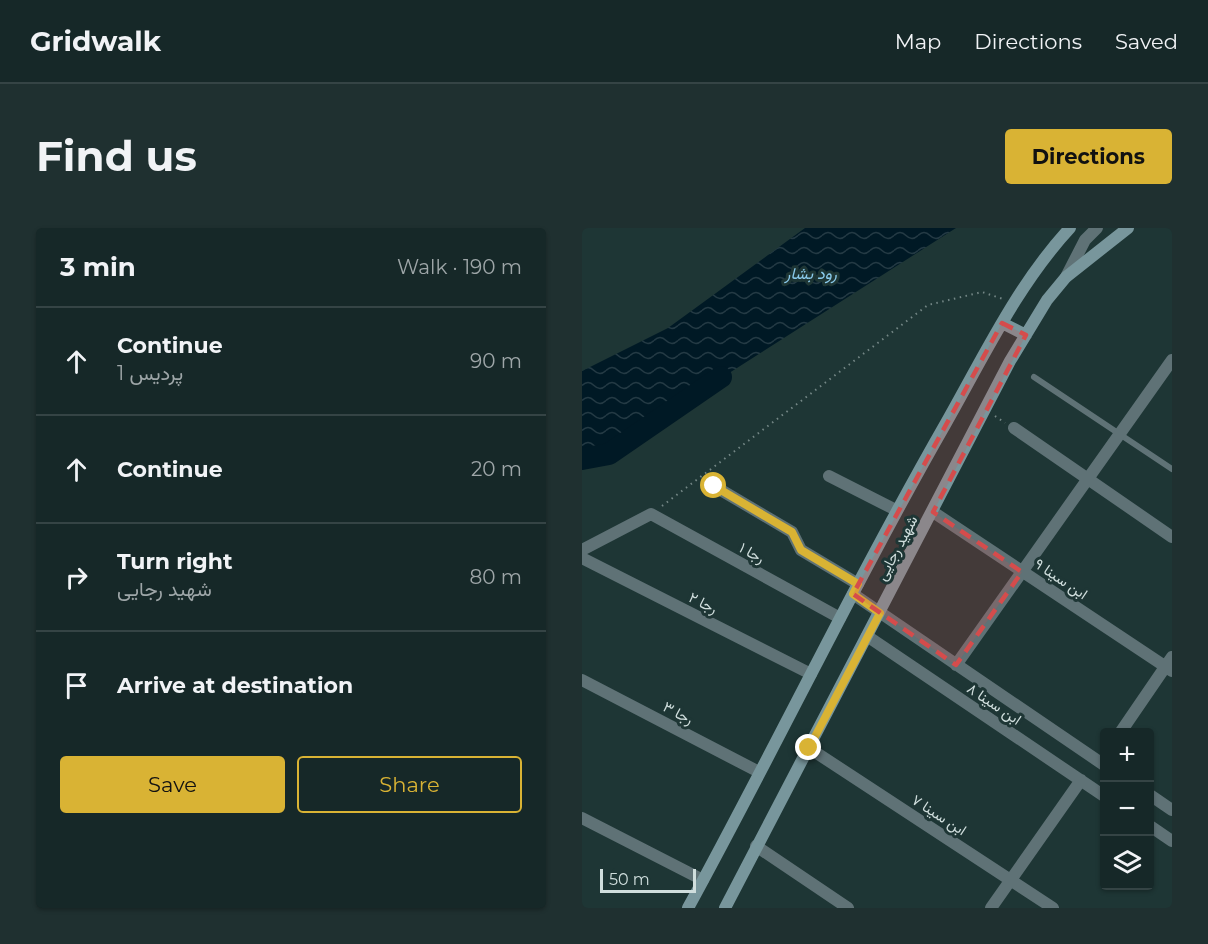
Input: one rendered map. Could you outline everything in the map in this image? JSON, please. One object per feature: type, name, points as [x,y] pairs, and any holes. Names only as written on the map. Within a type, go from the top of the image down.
[{"type":"main road","name":"شهید رجایی","points":[[688,908],[896,510],[1002,323],[1052,248],[1070,228]]},
{"type":"main road","name":"شهید رجایی","points":[[725,908],[1026,335],[1047,300],[1066,277],[1128,228]]},
{"type":"main road","points":[[1002,323],[1026,335]]},
{"type":"street","points":[[1066,277],[1085,240],[1097,228]]},
{"type":"street","points":[[956,665],[1172,360]]},
{"type":"street","points":[[1014,429],[1172,537]]},
{"type":"street","points":[[829,476],[896,510]]},
{"type":"street","name":"ابن سینا ۸","points":[[714,486],[792,532],[801,550],[855,589],[880,613],[1100,758]]},
{"type":"street","name":"ابن سینا ۹","points":[[933,512],[1022,572],[1170,665]]},
{"type":"street","points":[[582,550],[651,514]]},
{"type":"street","name":"رجا ۱","points":[[651,514],[840,618]]},
{"type":"street","name":"رجا ۲","points":[[582,558],[811,674]]},
{"type":"street","name":"ابن سینا ۸","points":[[867,636],[1100,793]]},
{"type":"street","points":[[1122,728],[1170,665]]},
{"type":"street","name":"رجا ۳","points":[[582,680],[759,772]]},
{"type":"street","name":"ابن سینا ۷","points":[[809,748],[1053,908]]},
{"type":"street","points":[[991,908],[1081,780]]},
{"type":"street","points":[[1154,798],[1172,810]]},
{"type":"street","points":[[582,818],[703,880]]},
{"type":"street","points":[[1154,829],[1172,841]]},
{"type":"street","points":[[756,846],[848,908]]},
{"type":"lane","points":[[1034,377],[1172,469]]},
{"type":"path","points":[[651,514],[928,305],[982,292],[1003,299],[1002,323]]},
{"type":"path","points":[[985,410],[1014,429]]},
{"type":"highlighted area","points":[[1002,323],[1026,335],[933,512],[1022,572],[956,665],[853,594]]},
{"type":"water","name":"رود بشار","points":[[805,228],[956,228],[582,467],[582,371],[668,328]]},
{"type":"waterway","name":"رود بشار","points":[[582,459],[609,454],[721,377]]},
{"type":"route","points":[[714,486],[792,532],[801,550],[858,584],[853,594],[880,613],[809,748]]}]
